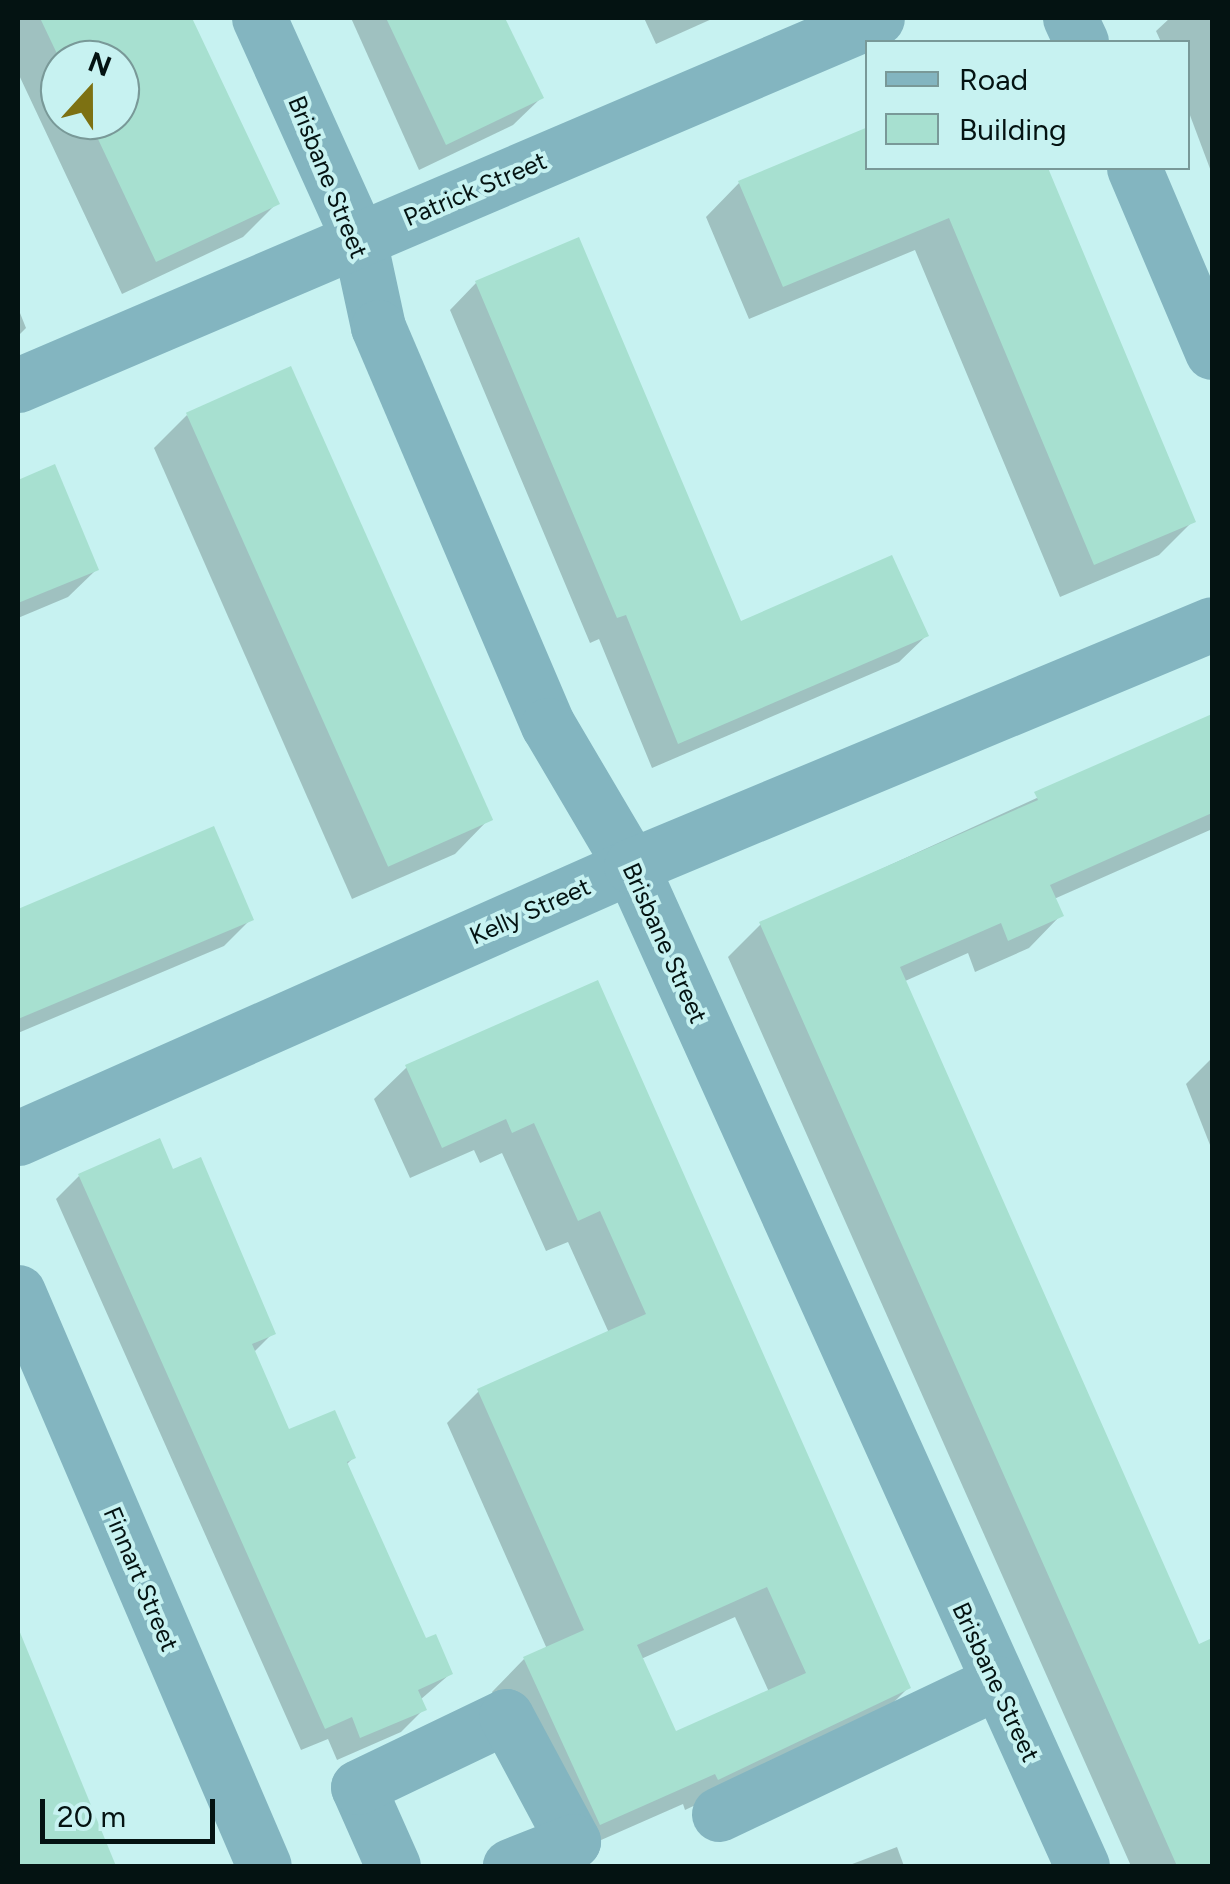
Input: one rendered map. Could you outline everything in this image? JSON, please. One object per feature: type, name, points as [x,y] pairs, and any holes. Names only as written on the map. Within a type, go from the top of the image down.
[{"type":"street","name":"Brisbane Street","points":[[259,18],[359,239],[378,327],[548,725],[631,866],[995,1683],[1082,1866]]},
{"type":"street","name":"Patrick Street","points":[[18,385],[878,18]]},
{"type":"street","points":[[1135,170],[1212,352]]},
{"type":"street","name":"Kelly Street","points":[[18,1138],[631,866],[1212,624]]},
{"type":"street","name":"Finnart Street","points":[[18,1292],[264,1866]]},
{"type":"street","points":[[718,1814],[995,1683]]},
{"type":"street","points":[[378,1862],[358,1787],[506,1716],[574,1841],[510,1866]]},
{"type":"building","points":[[40,18],[192,18],[280,204],[156,262],[98,140],[140,140],[140,40],[50,40]]},
{"type":"building","points":[[386,18],[505,18],[544,98],[446,145]]},
{"type":"building","points":[[865,128],[865,170],[1049,170],[1196,522],[1094,565],[949,218],[783,287],[738,181]]},
{"type":"building","points":[[579,237],[741,621],[892,555],[929,636],[678,744],[626,615],[617,618],[475,281]]},
{"type":"building","points":[[291,366],[493,820],[388,867],[186,413]]},
{"type":"building","points":[[55,464],[99,570],[18,603],[18,480]]},
{"type":"building","points":[[1212,714],[1212,813],[1050,885],[1064,916],[1008,941],[1001,923],[900,967],[1199,1644],[1212,1638],[1212,1866],[1177,1866],[759,922],[1038,800],[1034,792]]},
{"type":"building","points":[[214,826],[254,920],[18,1019],[18,909]]},
{"type":"building","points":[[598,980],[911,1688],[718,1780],[715,1774],[600,1825],[523,1657],[584,1630],[477,1389],[646,1314],[600,1211],[578,1221],[534,1123],[512,1133],[506,1119],[442,1148],[405,1065]],"holes":[[[767,1587],[806,1673],[676,1731],[637,1645]]]},
{"type":"building","points":[[160,1138],[173,1169],[201,1157],[276,1334],[252,1344],[289,1429],[335,1410],[356,1458],[347,1462],[426,1638],[436,1634],[453,1674],[418,1690],[427,1710],[360,1738],[352,1717],[325,1729],[78,1174]]},
{"type":"building","points":[[19,1630],[116,1866],[18,1866]]}]
